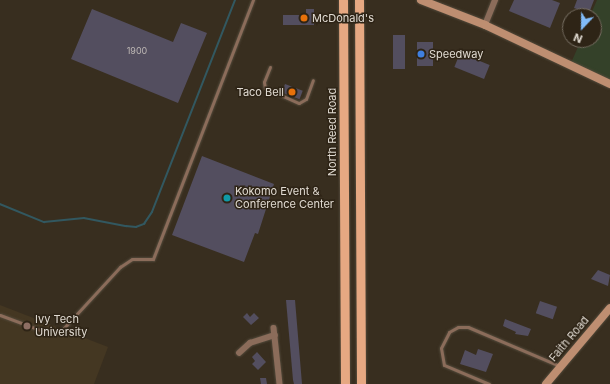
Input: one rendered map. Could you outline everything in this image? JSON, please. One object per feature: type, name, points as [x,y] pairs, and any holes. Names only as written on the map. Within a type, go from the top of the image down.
[{"type":"main road","name":"North Reed Road","points":[[343,0],[345,384]]},
{"type":"main road","points":[[360,0],[361,384]]},
{"type":"street","points":[[421,0],[485,25],[610,84]]},
{"type":"street","points":[[485,25],[495,0]]},
{"type":"street","name":"Faith Road","points":[[546,384],[610,308]]},
{"type":"street","points":[[274,328],[280,384]]},
{"type":"street","points":[[239,353],[250,343],[275,335]]},
{"type":"lane","points":[[0,315],[43,331],[53,332],[62,330],[120,267],[132,260],[153,259],[253,0]]},
{"type":"lane","points":[[270,67],[264,82],[265,88],[299,103],[306,98],[313,80]]},
{"type":"lane","points":[[489,384],[444,365],[441,348],[449,332],[458,327],[468,327],[560,366]]},
{"type":"shaded area","name":"Ivy Tech University","points":[[0,305],[108,347],[94,384],[0,384]]},
{"type":"green space","points":[[597,0],[610,0],[610,80],[571,63],[578,48],[602,48],[602,8],[594,8]]},
{"type":"building","points":[[514,0],[552,0],[560,3],[550,28],[509,11]]},
{"type":"building","points":[[577,0],[594,0],[591,8],[574,8]]},
{"type":"building","points":[[92,9],[173,42],[181,23],[207,33],[178,103],[71,59]]},
{"type":"building","points":[[306,9],[314,9],[314,25],[283,25],[283,15],[306,15]]},
{"type":"building","points":[[393,35],[405,35],[405,69],[393,69]]},
{"type":"building","points":[[417,42],[433,42],[433,66],[417,66]]},
{"type":"building","points":[[460,53],[490,65],[484,79],[454,67]]},
{"type":"building","name":"Taco Bell","points":[[285,84],[303,91],[300,99],[282,92]]},
{"type":"building","name":"Kokomo Event & Conference Center","points":[[202,156],[274,184],[258,234],[255,233],[244,262],[172,235]]},
{"type":"building","points":[[598,270],[610,275],[608,286],[591,279]]},
{"type":"building","points":[[286,300],[295,300],[302,384],[294,384],[293,380]]},
{"type":"building","points":[[540,301],[557,307],[553,319],[536,313]]},
{"type":"building","points":[[247,313],[250,317],[254,313],[259,318],[251,325],[243,317]]},
{"type":"building","points":[[505,319],[531,329],[528,336],[515,334],[516,332],[503,326]]},
{"type":"building","points":[[478,349],[493,354],[486,372],[460,364],[465,350],[476,355]]},
{"type":"building","points":[[257,352],[266,362],[258,370],[252,364],[255,361],[252,357]]},
{"type":"building","points":[[260,378],[266,378],[267,384],[261,384]]},
{"type":"waterway","points":[[0,204],[44,222],[84,218],[126,226],[136,227],[144,224],[152,212],[235,0]]},
{"type":"place","name":"McDonald's","points":[[304,18]]},
{"type":"place","name":"Speedway","points":[[421,54]]},
{"type":"place","name":"Taco Bell","points":[[292,92]]},
{"type":"place","name":"Kokomo Event & Conference Center","points":[[227,198]]},
{"type":"place","name":"Ivy Tech University","points":[[27,326]]}]
